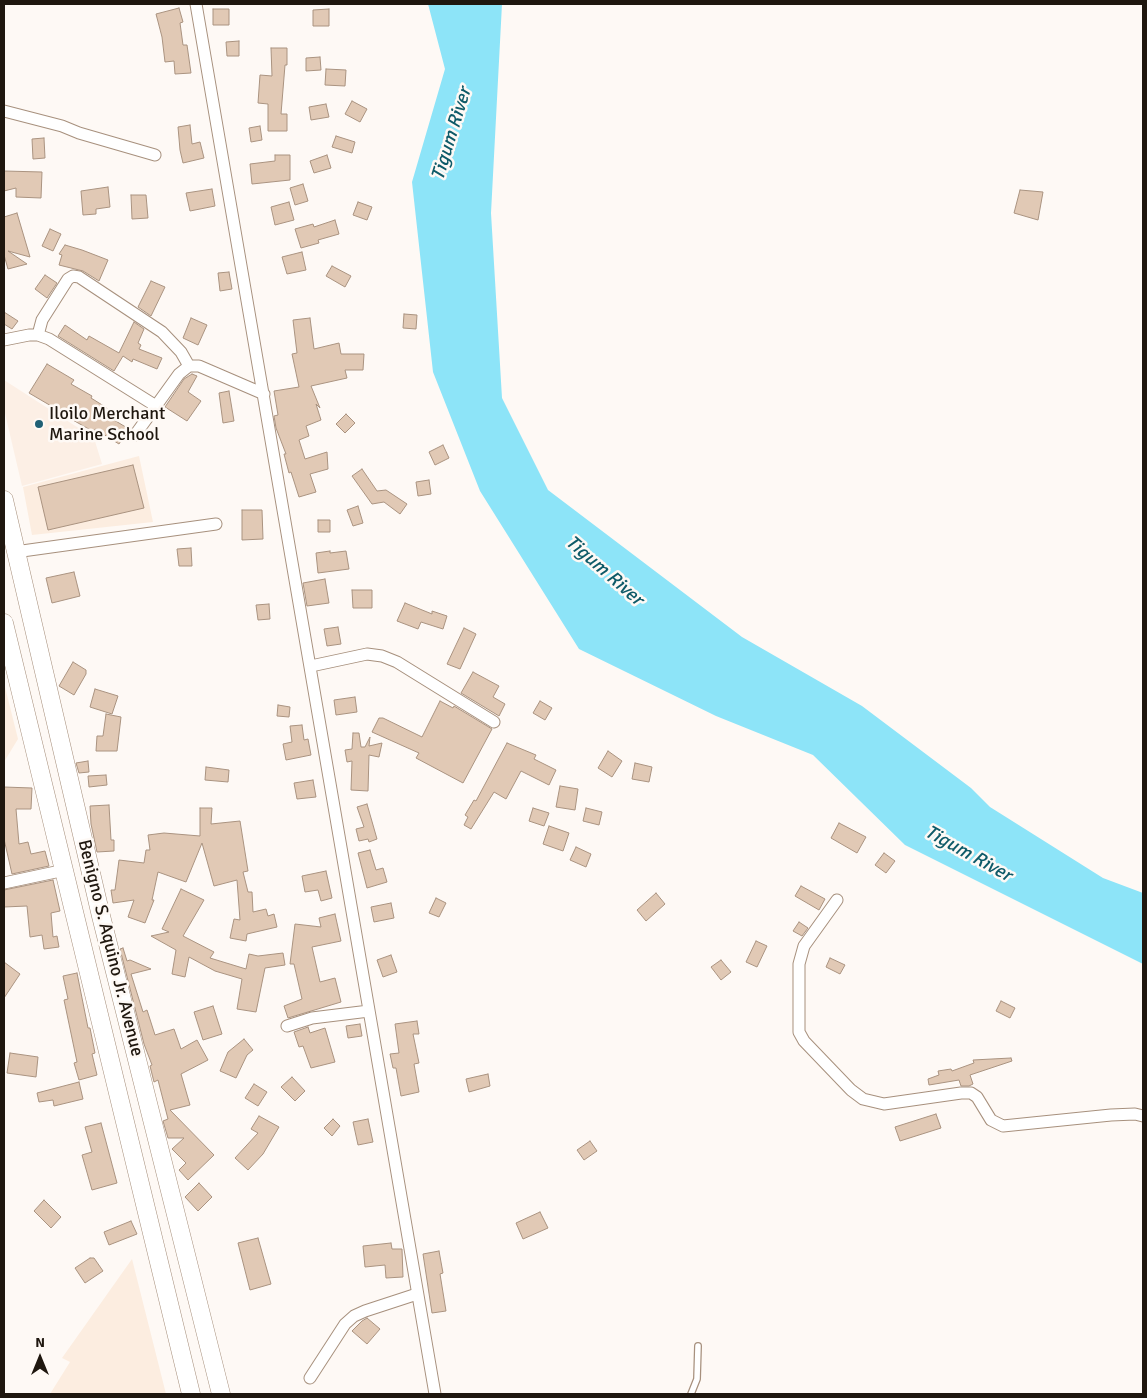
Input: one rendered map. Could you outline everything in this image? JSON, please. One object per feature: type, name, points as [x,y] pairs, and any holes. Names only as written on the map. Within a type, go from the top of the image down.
[{"type":"main road","name":"Benigno S. Aquino Jr. Avenue","points":[[4,500],[101,916],[221,1394]]},
{"type":"main road","name":"Benigno S. Aquino Jr. Avenue","points":[[4,623],[191,1394]]},
{"type":"main road","points":[[174,1322],[201,1315]]},
{"type":"street","points":[[196,4],[436,1394]]},
{"type":"street","points":[[4,111],[62,126],[79,133],[155,155]]},
{"type":"street","points":[[38,335],[42,320],[68,279],[73,276],[80,277],[162,332],[181,352],[189,366]]},
{"type":"street","points":[[4,340],[29,335],[38,335],[49,339],[156,406]]},
{"type":"street","points":[[136,435],[179,374],[189,366],[199,366],[264,394]]},
{"type":"street","points":[[15,552],[216,524]]},
{"type":"street","points":[[311,666],[367,654],[382,656],[397,662],[494,722]]},
{"type":"street","points":[[4,883],[64,870]]},
{"type":"street","points":[[837,900],[804,946],[799,964],[799,1032],[804,1041],[851,1090],[863,1099],[884,1104],[971,1093],[977,1097],[991,1120],[1004,1126],[1111,1115],[1135,1114],[1143,1116]]},
{"type":"street","points":[[288,1026],[322,1017],[369,1011]]},
{"type":"street","points":[[310,1378],[346,1324],[354,1316],[418,1294]]},
{"type":"lane","points":[[691,1394],[697,1379],[698,1346]]},
{"type":"shaded area","name":"Iloilo Merchant Marine School","points":[[4,380],[94,438],[102,464],[22,486],[4,409]]},
{"type":"shaded area","points":[[139,456],[153,522],[32,535],[23,487]]},
{"type":"shaded area","points":[[4,683],[18,739],[4,762]]},
{"type":"shaded area","points":[[132,1259],[166,1394],[50,1394],[70,1362],[62,1358]]},
{"type":"water","name":"Tigum River","points":[[428,4],[502,4],[491,213],[502,398],[548,490],[742,637],[862,706],[971,788],[990,807],[1103,878],[1143,893],[1143,964],[905,845],[813,755],[716,716],[579,649],[480,491],[433,372],[412,182],[445,69]]},
{"type":"building","points":[[179,8],[183,22],[180,23],[183,45],[187,45],[191,73],[175,74],[174,61],[165,62],[162,37],[156,14]]},
{"type":"building","points":[[213,9],[229,9],[229,25],[213,25]]},
{"type":"building","points":[[329,9],[329,26],[313,26],[313,10]]},
{"type":"building","points":[[239,41],[239,56],[227,56],[226,42]]},
{"type":"building","points":[[271,48],[287,48],[287,65],[285,65],[281,114],[287,114],[287,131],[268,131],[268,104],[258,103],[260,75],[272,76]]},
{"type":"building","points":[[320,57],[321,70],[306,71],[306,58]]},
{"type":"building","points":[[326,69],[346,70],[345,86],[325,85]]},
{"type":"building","points":[[352,101],[367,109],[360,122],[345,114]]},
{"type":"building","points":[[326,104],[329,117],[311,120],[309,107]]},
{"type":"building","points":[[190,125],[192,144],[200,142],[204,158],[183,163],[178,127]]},
{"type":"building","points":[[260,126],[262,140],[251,142],[249,128]]},
{"type":"building","points":[[336,136],[355,142],[352,153],[332,147]]},
{"type":"building","points":[[44,138],[45,158],[33,159],[32,139]]},
{"type":"building","points":[[275,155],[290,155],[290,180],[252,184],[250,164],[275,161]]},
{"type":"building","points":[[327,155],[331,168],[314,173],[310,161]]},
{"type":"building","points":[[4,171],[42,172],[41,198],[16,197],[16,188],[4,191]]},
{"type":"building","points":[[303,184],[308,201],[295,205],[290,188]]},
{"type":"building","points":[[108,187],[110,207],[96,209],[96,214],[83,215],[81,191]]},
{"type":"building","points":[[212,189],[215,206],[190,211],[186,193]]},
{"type":"building","points":[[1020,190],[1043,192],[1038,220],[1014,213]]},
{"type":"building","points":[[131,195],[146,195],[148,218],[132,219]]},
{"type":"building","points":[[289,202],[294,220],[275,225],[271,207]]},
{"type":"building","points":[[358,202],[372,207],[367,220],[353,215]]},
{"type":"building","points":[[17,213],[30,257],[8,251],[27,264],[8,269],[4,255],[4,217]]},
{"type":"building","points":[[335,220],[339,234],[318,240],[319,243],[301,248],[295,229],[313,224],[314,227]]},
{"type":"building","points":[[50,229],[61,234],[53,251],[42,246]]},
{"type":"building","points":[[65,245],[108,260],[99,281],[83,271],[59,265],[62,255],[59,254]]},
{"type":"building","points":[[302,252],[306,270],[287,274],[282,257]]},
{"type":"building","points":[[332,266],[351,276],[345,287],[326,276]]},
{"type":"building","points":[[229,272],[232,289],[220,291],[218,273]]},
{"type":"building","points":[[45,275],[57,283],[47,298],[35,289]]},
{"type":"building","points":[[151,281],[165,287],[151,316],[138,307]]},
{"type":"building","points":[[4,312],[18,321],[12,329],[4,324]]},
{"type":"building","points":[[404,314],[417,315],[416,329],[403,328]]},
{"type":"building","points":[[191,318],[207,325],[198,345],[183,338]]},
{"type":"building","points":[[310,318],[314,349],[339,343],[341,354],[364,354],[363,370],[345,370],[347,378],[311,386],[320,408],[316,404],[321,420],[306,426],[309,436],[299,440],[305,459],[327,452],[328,469],[310,474],[316,492],[299,497],[291,472],[289,473],[284,454],[286,454],[276,428],[274,416],[278,415],[274,391],[299,387],[292,354],[297,353],[293,320]]},
{"type":"building","points":[[134,322],[144,329],[138,343],[141,345],[139,349],[162,358],[157,369],[133,359],[132,362],[123,356],[114,371],[58,336],[65,325],[87,340],[89,336],[119,353]]},
{"type":"building","points":[[47,364],[74,380],[71,384],[92,396],[91,398],[107,408],[104,414],[129,429],[119,444],[95,429],[94,432],[29,393]]},
{"type":"building","points":[[192,374],[197,376],[188,392],[201,401],[187,421],[165,407],[184,379]]},
{"type":"building","points":[[229,391],[234,421],[223,423],[219,393]]},
{"type":"building","points":[[346,414],[355,423],[345,433],[336,424]]},
{"type":"building","points":[[443,445],[449,458],[435,465],[429,452]]},
{"type":"building","points":[[133,465],[144,508],[48,530],[38,487]]},
{"type":"building","points":[[362,469],[377,491],[386,490],[407,504],[400,514],[384,502],[372,504],[352,476]]},
{"type":"building","points":[[429,480],[431,494],[418,496],[416,482]]},
{"type":"building","points":[[358,506],[363,523],[353,526],[347,510]]},
{"type":"building","points":[[242,510],[262,510],[263,539],[242,540]]},
{"type":"building","points":[[318,520],[330,520],[330,532],[318,532]]},
{"type":"building","points":[[191,548],[192,566],[179,566],[177,549]]},
{"type":"building","points":[[330,551],[330,553],[346,551],[349,569],[318,573],[316,553]]},
{"type":"building","points":[[74,572],[80,596],[52,603],[46,578]]},
{"type":"building","points":[[325,579],[329,603],[307,606],[303,583]]},
{"type":"building","points":[[352,590],[372,590],[372,608],[353,608]]},
{"type":"building","points":[[405,603],[432,614],[432,611],[447,616],[443,629],[421,622],[418,629],[397,621]]},
{"type":"building","points":[[269,604],[270,619],[258,620],[256,605]]},
{"type":"building","points":[[338,627],[341,644],[327,646],[324,629]]},
{"type":"building","points":[[464,628],[476,634],[460,669],[447,664]]},
{"type":"building","points":[[73,662],[86,670],[86,674],[74,695],[59,686]]},
{"type":"building","points":[[473,672],[499,686],[493,697],[505,704],[499,716],[461,693]]},
{"type":"building","points":[[95,689],[118,696],[112,714],[90,707]]},
{"type":"building","points":[[355,697],[357,712],[336,715],[334,700]]},
{"type":"building","points":[[440,701],[453,708],[454,706],[492,729],[463,783],[416,758],[419,753],[372,732],[379,718],[383,718],[422,737]]},
{"type":"building","points":[[540,701],[552,708],[545,720],[533,713]]},
{"type":"building","points":[[278,705],[290,707],[289,717],[277,716]]},
{"type":"building","points":[[106,714],[121,717],[117,751],[96,751],[97,736],[103,736]]},
{"type":"building","points":[[302,725],[304,740],[308,739],[311,755],[286,760],[283,744],[292,742],[290,726]]},
{"type":"building","points":[[353,733],[359,733],[361,747],[365,747],[370,737],[369,746],[382,743],[379,757],[369,755],[368,791],[351,790],[352,761],[347,762],[345,750],[352,749]]},
{"type":"building","points":[[507,743],[536,755],[534,759],[556,770],[549,785],[521,771],[506,799],[494,792],[471,829],[464,825],[468,817],[465,815],[474,800],[476,801]]},
{"type":"building","points":[[608,751],[622,761],[612,777],[598,768]]},
{"type":"building","points":[[88,761],[89,772],[79,773],[76,763]]},
{"type":"building","points":[[635,763],[652,767],[649,782],[632,779]]},
{"type":"building","points":[[206,767],[229,770],[228,782],[205,780]]},
{"type":"building","points":[[106,775],[107,785],[89,787],[88,776]]},
{"type":"building","points":[[313,780],[316,797],[297,799],[294,783]]},
{"type":"building","points":[[560,786],[578,789],[575,810],[556,807]]},
{"type":"building","points":[[4,787],[32,788],[31,809],[16,809],[19,844],[28,842],[31,854],[45,851],[49,866],[12,874],[4,839]]},
{"type":"building","points":[[367,804],[377,839],[369,842],[368,839],[359,841],[356,829],[364,827],[357,807]]},
{"type":"building","points":[[109,805],[111,840],[114,840],[114,851],[97,852],[91,824],[90,806]]},
{"type":"building","points":[[200,808],[212,808],[211,824],[240,821],[248,871],[243,872],[248,892],[252,892],[253,912],[266,909],[268,916],[274,914],[277,927],[247,934],[246,941],[230,938],[234,919],[240,920],[237,880],[214,886],[202,843],[186,882],[158,872],[152,900],[154,900],[145,923],[128,917],[134,900],[113,903],[111,890],[115,890],[119,860],[144,863],[146,850],[150,850],[148,835],[164,833],[200,836]]},
{"type":"building","points":[[533,808],[549,813],[544,826],[529,821]]},
{"type":"building","points":[[586,808],[602,812],[599,825],[583,821]]},
{"type":"building","points":[[839,823],[866,837],[857,853],[831,838]]},
{"type":"building","points":[[549,826],[569,833],[563,851],[543,844]]},
{"type":"building","points":[[576,847],[591,854],[586,867],[570,860]]},
{"type":"building","points":[[370,850],[376,870],[383,868],[387,882],[367,888],[358,853]]},
{"type":"building","points":[[884,853],[895,861],[886,873],[875,865]]},
{"type":"building","points":[[326,871],[332,898],[321,901],[318,890],[305,892],[302,876]]},
{"type":"building","points":[[53,880],[60,911],[51,913],[53,937],[57,936],[59,947],[44,949],[42,935],[30,937],[27,906],[4,907],[4,890]]},
{"type":"building","points":[[801,886],[825,899],[819,910],[795,896]]},
{"type":"building","points":[[181,889],[204,900],[183,936],[214,952],[210,958],[246,969],[249,954],[258,956],[283,953],[285,965],[265,968],[256,1012],[237,1009],[242,979],[215,971],[189,957],[185,977],[172,974],[176,950],[151,936],[169,932],[162,929]]},
{"type":"building","points":[[656,893],[665,904],[646,921],[637,910]]},
{"type":"building","points":[[436,898],[446,903],[439,917],[429,913]]},
{"type":"building","points":[[391,903],[394,918],[374,922],[371,907]]},
{"type":"building","points":[[335,914],[341,941],[312,947],[320,982],[335,978],[341,1002],[288,1018],[284,1006],[302,999],[294,964],[290,964],[295,924],[321,927],[319,918]]},
{"type":"building","points":[[799,922],[808,928],[802,936],[793,931]]},
{"type":"building","points":[[756,941],[767,946],[757,967],[746,962]]},
{"type":"building","points":[[123,948],[127,961],[130,960],[151,969],[131,974],[143,1012],[147,1010],[155,1035],[174,1029],[181,1049],[197,1040],[208,1060],[181,1074],[190,1105],[170,1110],[214,1155],[188,1180],[179,1170],[186,1163],[172,1149],[184,1138],[168,1138],[163,1121],[168,1119],[158,1080],[154,1082],[150,1066],[152,1065],[144,1044],[120,949]]},
{"type":"building","points":[[391,955],[397,972],[383,977],[377,960]]},
{"type":"building","points":[[830,958],[845,965],[840,974],[826,967]]},
{"type":"building","points":[[721,960],[731,972],[721,980],[711,967]]},
{"type":"building","points":[[4,962],[20,974],[4,998]]},
{"type":"building","points":[[77,973],[95,1053],[92,1054],[97,1075],[79,1080],[74,1063],[77,1062],[64,1000],[68,999],[63,976]]},
{"type":"building","points":[[1001,1001],[1015,1008],[1010,1018],[996,1011]]},
{"type":"building","points":[[213,1006],[222,1034],[203,1040],[194,1012]]},
{"type":"building","points":[[417,1021],[419,1034],[413,1034],[419,1063],[414,1064],[419,1092],[401,1096],[396,1068],[393,1068],[390,1054],[399,1053],[395,1024]]},
{"type":"building","points":[[360,1024],[362,1036],[348,1038],[346,1026]]},
{"type":"building","points":[[308,1027],[310,1033],[325,1028],[335,1062],[311,1068],[303,1046],[299,1047],[294,1032]]},
{"type":"building","points":[[244,1039],[253,1050],[247,1055],[236,1078],[220,1071],[228,1052]]},
{"type":"building","points":[[10,1053],[38,1057],[36,1077],[7,1073]]},
{"type":"building","points":[[1011,1058],[1012,1061],[970,1075],[973,1084],[969,1086],[961,1086],[959,1080],[929,1085],[928,1079],[939,1075],[938,1071],[951,1069],[952,1071],[974,1063],[973,1060]]},
{"type":"building","points":[[488,1074],[490,1086],[469,1092],[466,1079]]},
{"type":"building","points":[[292,1077],[305,1091],[295,1101],[281,1087]]},
{"type":"building","points":[[79,1082],[83,1099],[54,1106],[53,1100],[39,1102],[37,1093]]},
{"type":"building","points":[[254,1084],[267,1092],[258,1106],[245,1098]]},
{"type":"building","points":[[936,1114],[941,1128],[900,1141],[895,1127]]},
{"type":"building","points":[[259,1116],[279,1127],[263,1154],[248,1170],[235,1158],[258,1133],[251,1129]]},
{"type":"building","points":[[333,1119],[340,1126],[332,1136],[324,1128]]},
{"type":"building","points":[[368,1119],[373,1142],[358,1145],[353,1122]]},
{"type":"building","points":[[101,1123],[117,1183],[92,1190],[82,1155],[92,1152],[85,1127]]},
{"type":"building","points":[[590,1141],[597,1151],[584,1160],[577,1150]]},
{"type":"building","points":[[199,1183],[212,1197],[198,1211],[185,1197]]},
{"type":"building","points":[[44,1200],[61,1217],[51,1228],[34,1211]]},
{"type":"building","points":[[540,1212],[548,1228],[523,1239],[516,1223]]},
{"type":"building","points":[[131,1221],[137,1234],[109,1245],[104,1232]]},
{"type":"building","points":[[258,1238],[271,1284],[250,1290],[238,1243]]},
{"type":"building","points":[[391,1243],[392,1249],[402,1249],[403,1277],[386,1278],[385,1265],[365,1267],[363,1246]]},
{"type":"building","points":[[439,1251],[443,1273],[440,1274],[446,1311],[432,1313],[423,1254]]},
{"type":"building","points":[[90,1258],[94,1258],[103,1271],[85,1283],[75,1268]]},
{"type":"building","points":[[367,1318],[380,1329],[367,1344],[352,1331]]},
{"type":"place","name":"Iloilo Merchant Marine School","points":[[39,424]]}]
